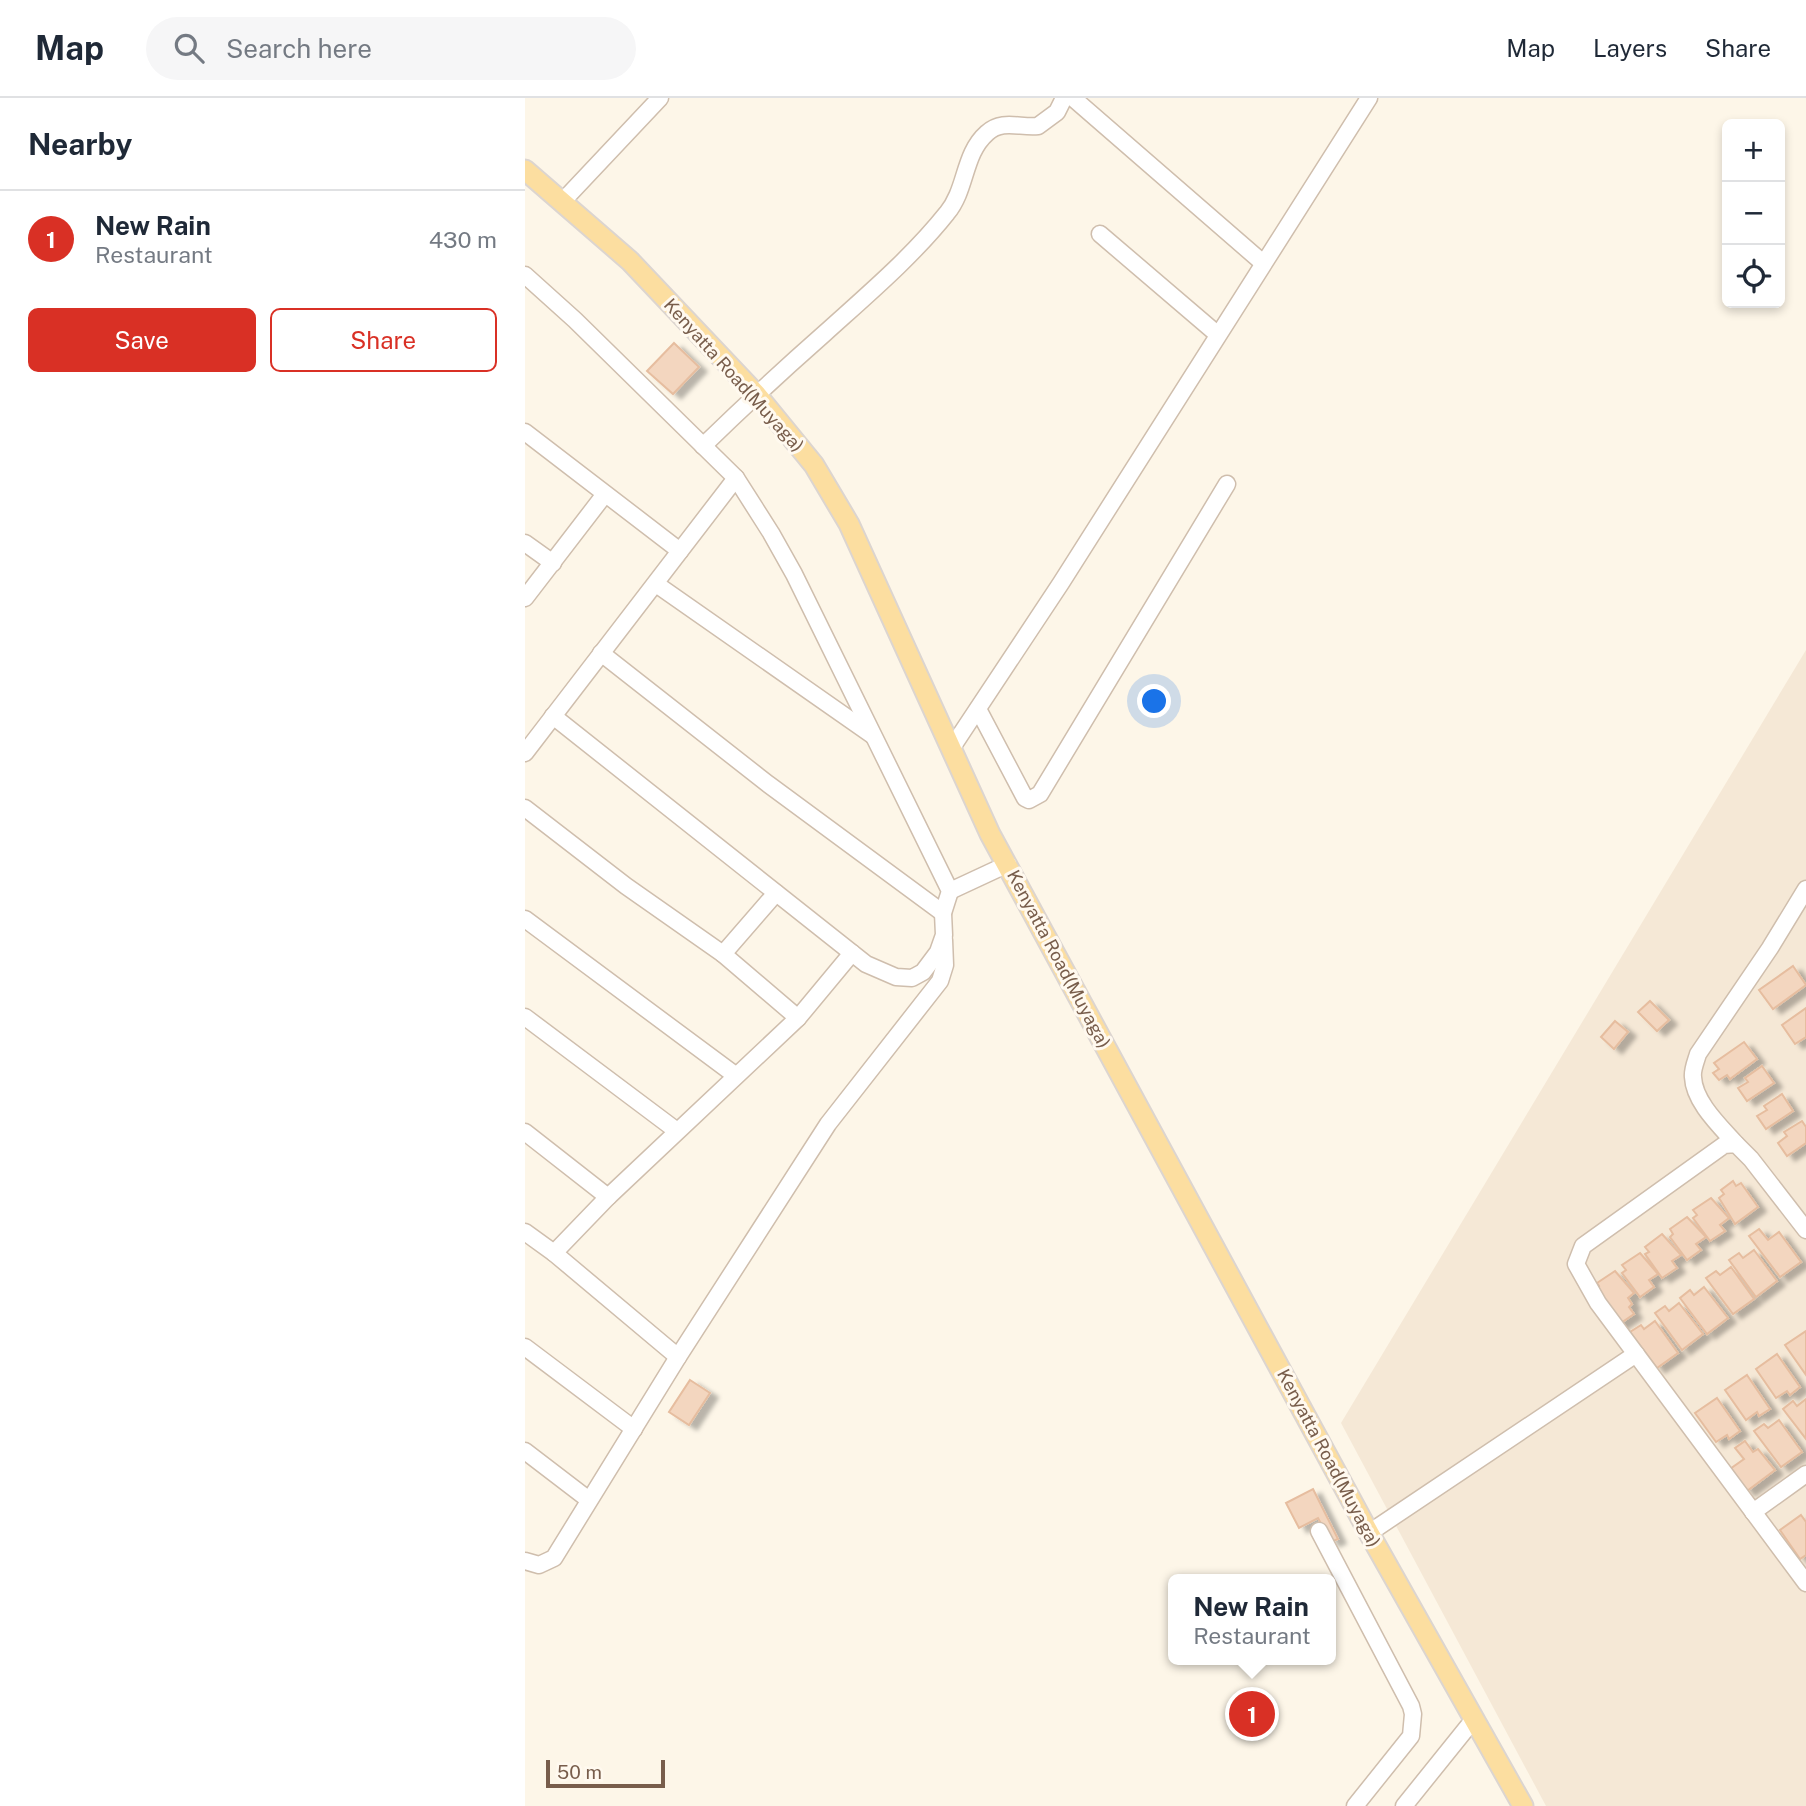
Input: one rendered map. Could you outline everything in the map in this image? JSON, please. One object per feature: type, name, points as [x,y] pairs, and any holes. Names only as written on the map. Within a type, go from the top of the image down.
[{"type":"main road","name":"Kenyatta Road(Muyaga)","points":[[525,170],[630,261],[756,394],[814,465],[849,524],[990,834],[1369,1533],[1523,1806]]},
{"type":"street","points":[[562,202],[660,98]]},
{"type":"street","points":[[703,446],[756,394],[877,286],[947,213],[958,197],[977,143],[989,131],[1004,124],[1038,126],[1057,112],[1064,98]]},
{"type":"street","points":[[1073,98],[1263,263]]},
{"type":"street","points":[[951,749],[1061,583],[1369,98]]},
{"type":"street","points":[[1100,234],[1217,334]]},
{"type":"street","points":[[525,275],[736,478],[794,574],[950,891],[943,914],[945,965],[940,981],[828,1124],[678,1357],[554,1558],[539,1564],[525,1561]]},
{"type":"street","points":[[525,432],[680,551]]},
{"type":"street","points":[[525,753],[736,478]]},
{"type":"street","points":[[978,709],[1025,798],[1035,798],[1227,484]]},
{"type":"street","points":[[525,598],[605,494]]},
{"type":"street","points":[[525,542],[553,563]]},
{"type":"street","points":[[656,584],[874,737]]},
{"type":"street","points":[[601,653],[768,784],[943,914]]},
{"type":"street","points":[[553,716],[866,964],[896,977],[912,978],[923,972],[938,952],[944,935]]},
{"type":"street","points":[[525,808],[626,887],[723,954],[798,1018]]},
{"type":"street","points":[[950,891],[1008,864]]},
{"type":"street","points":[[1806,889],[1770,948],[1697,1054],[1692,1075],[1696,1092],[1715,1120],[1751,1159],[1806,1230]]},
{"type":"street","points":[[723,954],[776,892]]},
{"type":"street","points":[[525,919],[735,1075]]},
{"type":"street","points":[[554,1253],[735,1075],[798,1018],[852,953]]},
{"type":"street","points":[[525,1017],[677,1131]]},
{"type":"street","points":[[525,1132],[608,1198]]},
{"type":"street","points":[[1736,1144],[1724,1145],[1583,1246],[1576,1264],[1598,1303],[1806,1583]]},
{"type":"street","points":[[525,1232],[678,1357]]},
{"type":"street","points":[[525,1347],[634,1429]]},
{"type":"street","points":[[1369,1533],[1636,1354]]},
{"type":"street","points":[[525,1451],[589,1500]]},
{"type":"street","points":[[1753,1512],[1806,1474]]},
{"type":"street","points":[[1319,1531],[1413,1714],[1411,1736],[1355,1806]]},
{"type":"street","points":[[1404,1806],[1474,1718]]},
{"type":"shaded area","points":[[1806,650],[1806,1806],[1546,1806],[1341,1423]]},
{"type":"building","points":[[674,343],[699,367],[673,394],[647,371]]},
{"type":"building","points":[[1793,966],[1806,985],[1773,1009],[1759,990]]},
{"type":"building","points":[[1650,1001],[1669,1020],[1657,1031],[1638,1012]]},
{"type":"building","points":[[1806,1008],[1806,1037],[1795,1044],[1782,1025]]},
{"type":"building","points":[[1615,1021],[1628,1032],[1614,1049],[1601,1037]]},
{"type":"building","points":[[1744,1042],[1757,1059],[1730,1079],[1727,1075],[1719,1080],[1713,1073],[1719,1069],[1714,1063]]},
{"type":"building","points":[[1762,1066],[1774,1083],[1747,1101],[1738,1088],[1748,1082],[1745,1078]]},
{"type":"building","points":[[1782,1094],[1793,1111],[1766,1129],[1757,1116],[1767,1110],[1764,1106]]},
{"type":"building","points":[[1802,1121],[1806,1127],[1806,1143],[1787,1156],[1778,1143],[1787,1136],[1784,1132]]},
{"type":"building","points":[[1733,1181],[1736,1186],[1741,1183],[1758,1207],[1735,1224],[1719,1198],[1724,1194],[1721,1190]]},
{"type":"building","points":[[1711,1198],[1729,1218],[1720,1225],[1725,1231],[1710,1241],[1693,1218],[1697,1215],[1693,1210]]},
{"type":"building","points":[[1687,1217],[1706,1237],[1696,1244],[1701,1250],[1687,1260],[1670,1237],[1673,1234],[1670,1229]]},
{"type":"building","points":[[1759,1229],[1768,1240],[1779,1232],[1801,1262],[1780,1277],[1749,1236]]},
{"type":"building","points":[[1662,1234],[1681,1255],[1672,1261],[1677,1268],[1662,1278],[1645,1254],[1649,1252],[1645,1247]]},
{"type":"building","points":[[1754,1250],[1777,1281],[1756,1297],[1729,1260],[1739,1253],[1743,1258]]},
{"type":"building","points":[[1640,1253],[1658,1274],[1649,1280],[1654,1287],[1640,1297],[1622,1273],[1626,1270],[1622,1265]]},
{"type":"building","points":[[1731,1267],[1754,1299],[1733,1314],[1706,1278],[1716,1271],[1720,1275]]},
{"type":"building","points":[[1615,1271],[1634,1293],[1628,1298],[1632,1304],[1629,1307],[1634,1314],[1618,1325],[1595,1289],[1599,1286],[1597,1283]]},
{"type":"building","points":[[1704,1287],[1728,1318],[1707,1334],[1680,1298],[1690,1290],[1694,1295]]},
{"type":"building","points":[[1679,1303],[1703,1334],[1682,1350],[1655,1313],[1665,1306],[1669,1311]]},
{"type":"building","points":[[1655,1321],[1678,1353],[1657,1368],[1630,1332],[1641,1325],[1644,1329]]},
{"type":"building","points":[[1806,1331],[1806,1375],[1785,1345]]},
{"type":"building","points":[[1777,1354],[1800,1387],[1790,1395],[1787,1391],[1776,1398],[1756,1369]]},
{"type":"building","points":[[1747,1375],[1770,1409],[1759,1416],[1757,1412],[1746,1420],[1725,1390]]},
{"type":"building","points":[[690,1380],[710,1393],[689,1425],[669,1412]]},
{"type":"building","points":[[1717,1398],[1740,1431],[1729,1439],[1727,1435],[1716,1442],[1695,1413]]},
{"type":"building","points":[[1806,1399],[1806,1439],[1783,1409],[1793,1401],[1797,1406]]},
{"type":"building","points":[[1779,1420],[1802,1452],[1781,1467],[1754,1431],[1764,1424],[1768,1428]]},
{"type":"building","points":[[1745,1441],[1753,1452],[1758,1449],[1775,1470],[1747,1491],[1730,1469],[1744,1459],[1735,1448]]},
{"type":"building","points":[[1313,1489],[1338,1539],[1331,1542],[1318,1518],[1299,1528],[1286,1503]]},
{"type":"building","points":[[1801,1515],[1806,1522],[1806,1555],[1800,1559],[1780,1530]]},
{"type":"place","name":"New Rain","points":[[1252,1714]]}]
